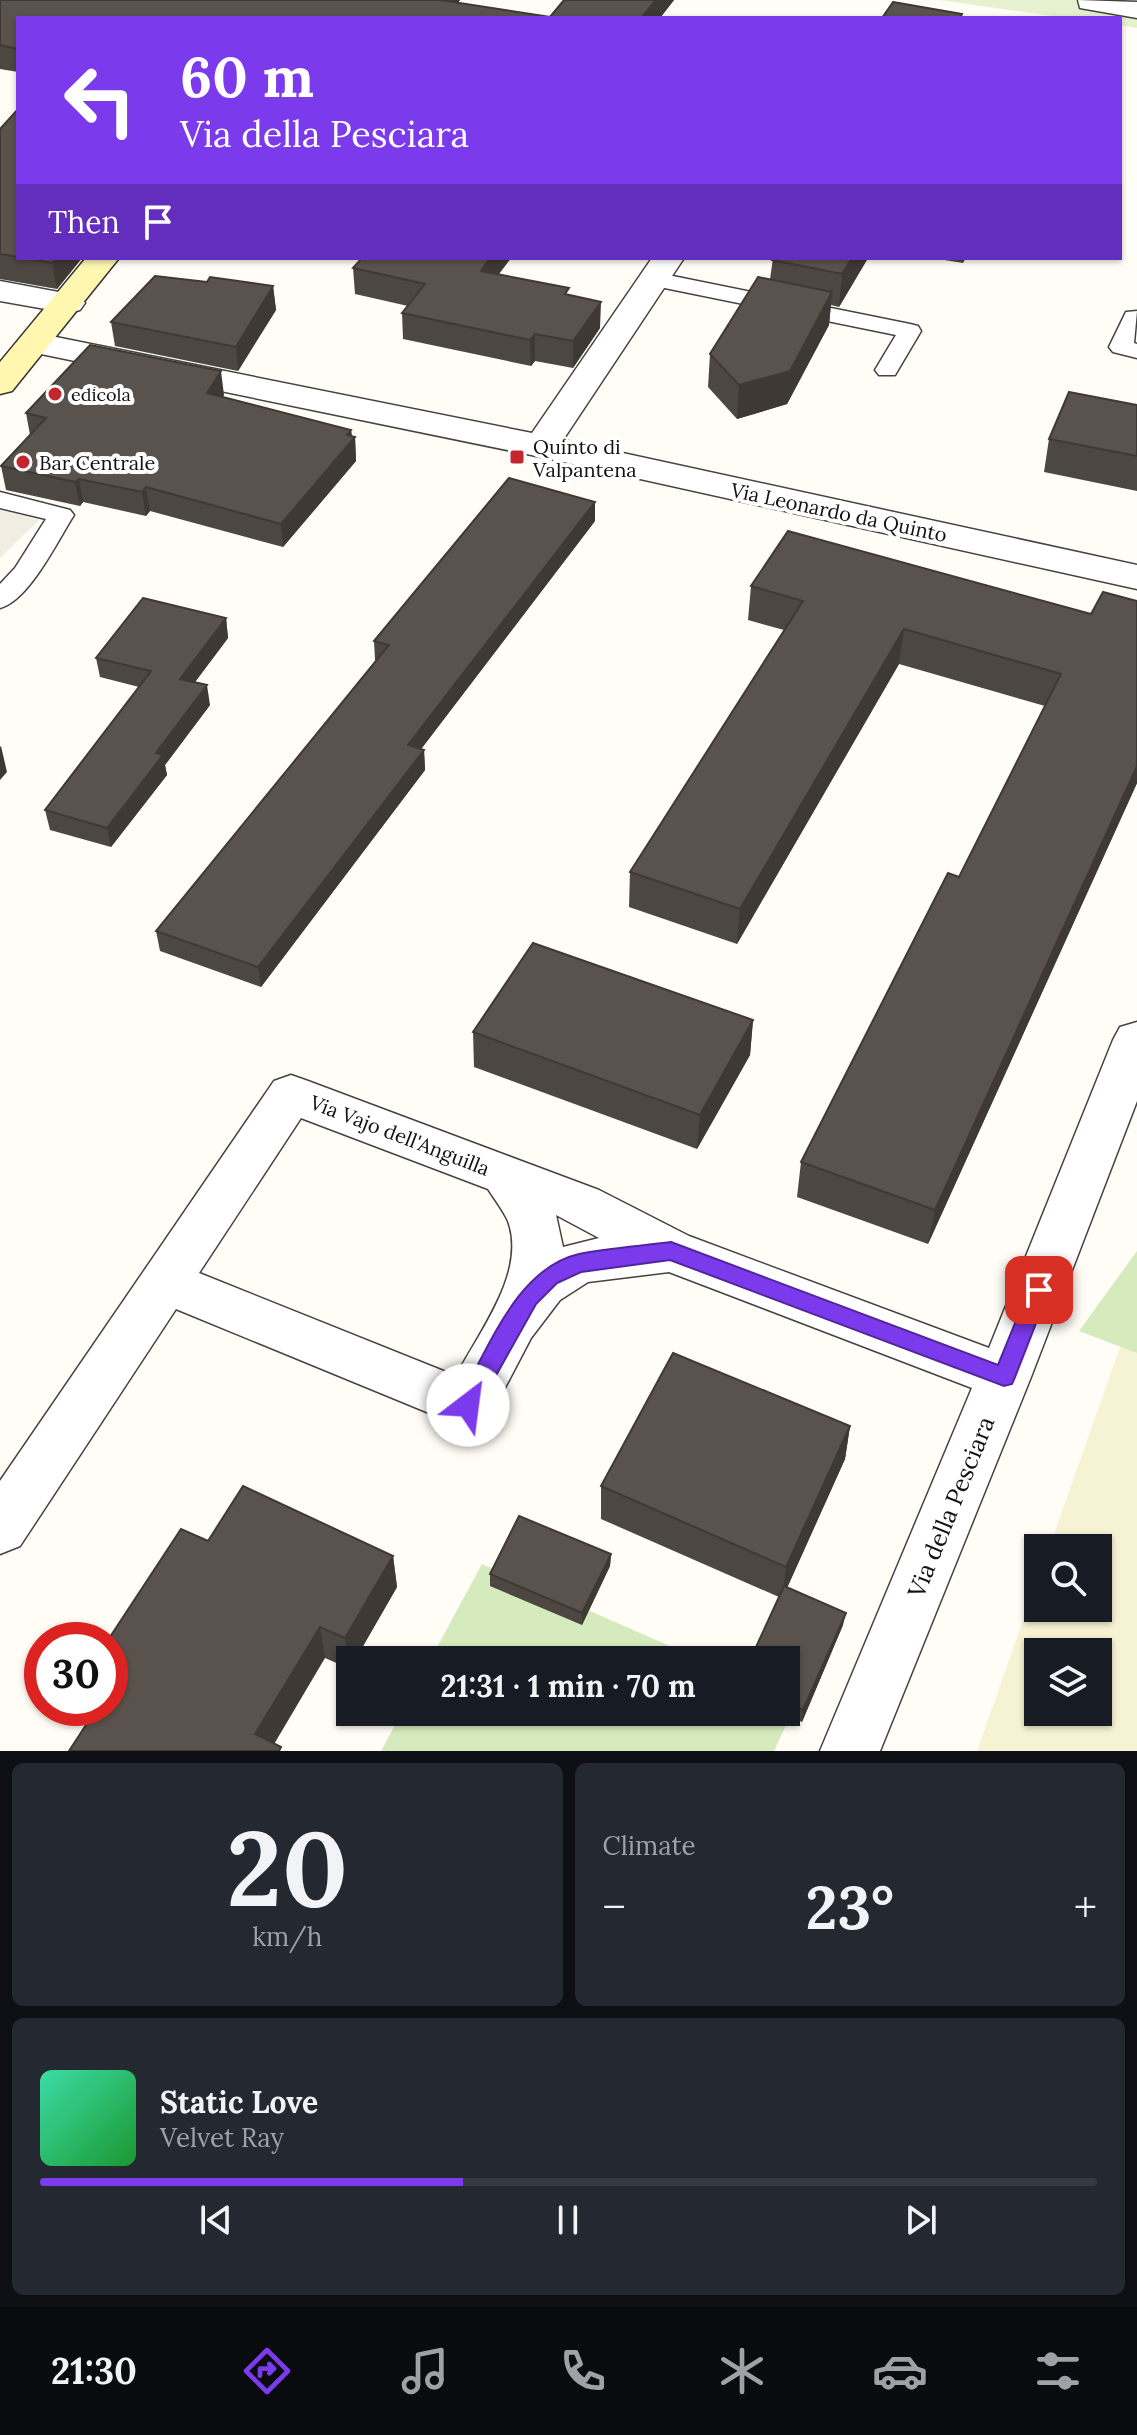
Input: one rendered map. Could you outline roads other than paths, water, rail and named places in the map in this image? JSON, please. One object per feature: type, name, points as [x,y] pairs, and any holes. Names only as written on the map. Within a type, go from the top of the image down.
[{"type":"street","points":[[1086,1],[1137,10]]},
{"type":"street","points":[[0,384],[101,260]]},
{"type":"street","points":[[541,446],[660,268]]},
{"type":"street","points":[[0,291],[68,303]]},
{"type":"street","name":"Via Leonardo da Quinto","points":[[36,343],[541,446],[1137,577]]},
{"type":"street","name":"Via della Pesciara","points":[[850,1751],[1004,1377],[1137,1040]]},
{"type":"street","name":"Via Vajo dell'Anguilla","points":[[0,1528],[291,1094],[581,1204],[671,1251],[1004,1377]]},
{"type":"street","points":[[506,1176],[535,1224],[540,1253],[529,1298]]},
{"type":"street","name":"Via Vajo dell'Anguilla","points":[[165,1282],[468,1405],[529,1298],[549,1277],[578,1263],[671,1251]]},
{"type":"lane","points":[[660,268],[910,331],[887,370]]},
{"type":"lane","points":[[1134,317],[1121,347],[1137,351]]},
{"type":"lane","points":[[0,500],[61,515],[25,573],[0,600]]},
{"type":"place","name":"edicola","points":[[55,394]]},
{"type":"place","name":"Quinto di Valpantena","points":[[517,457]]},
{"type":"place","name":"Bar Centrale","points":[[23,462]]}]
